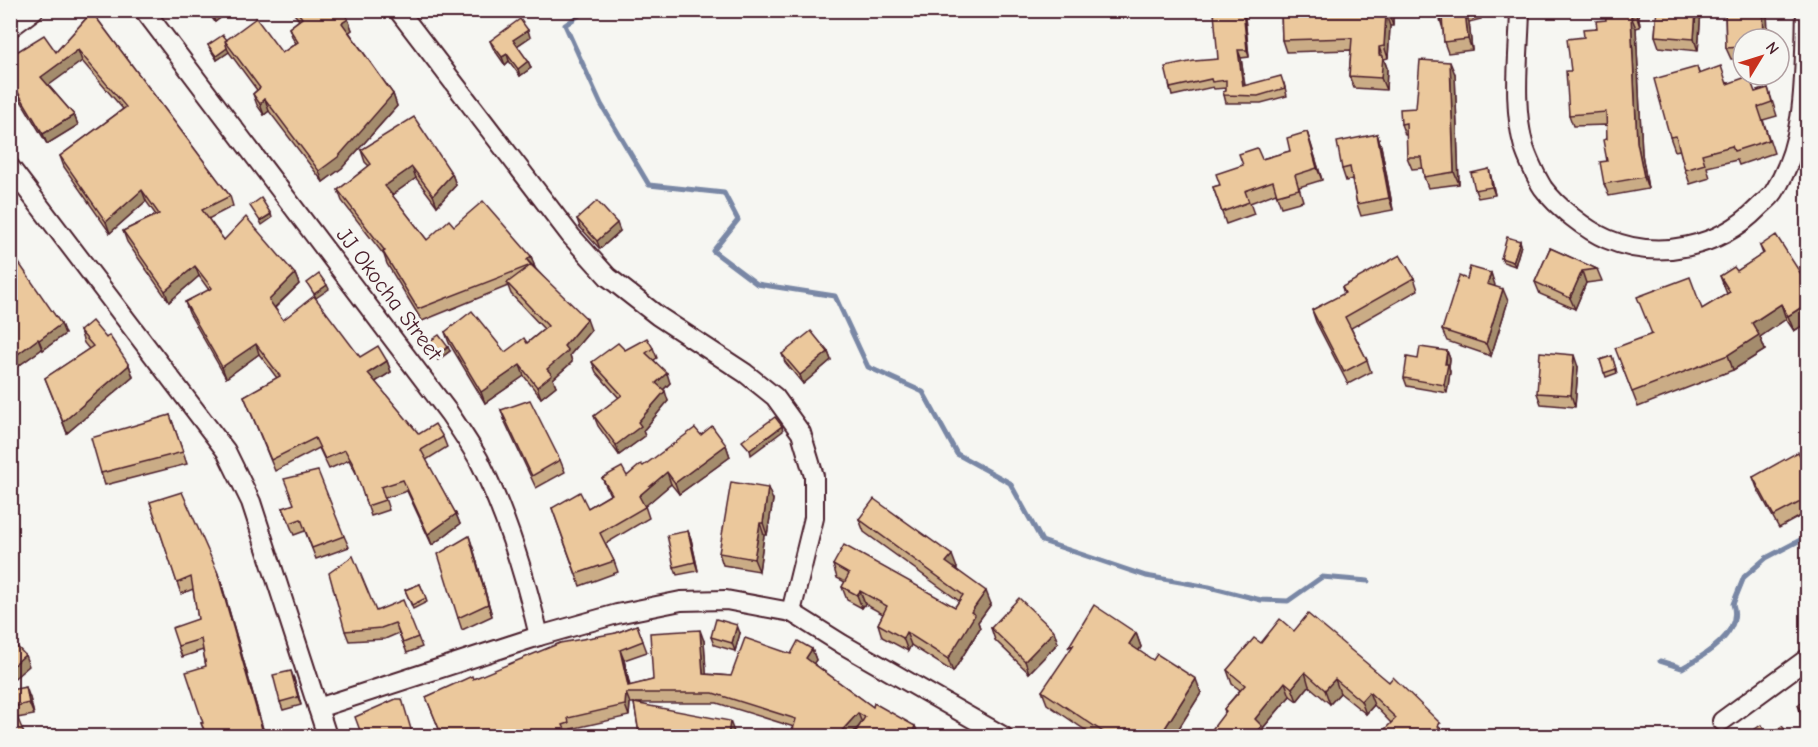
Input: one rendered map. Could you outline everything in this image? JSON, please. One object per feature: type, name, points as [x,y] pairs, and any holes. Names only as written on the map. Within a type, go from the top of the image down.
[{"type":"street","points":[[10,28],[34,10]]},
{"type":"street","name":"JJ Okocha Street","points":[[144,10],[449,413],[478,459],[502,510],[526,579],[539,636]]},
{"type":"street","points":[[398,10],[571,236],[608,277],[658,316],[745,373],[768,391],[801,433],[814,476],[814,518],[791,612]]},
{"type":"street","points":[[1520,10],[1518,110],[1524,148],[1543,188],[1570,216],[1606,239],[1645,249],[1683,248],[1716,238],[1745,222],[1773,193],[1791,158],[1800,121],[1806,10]]},
{"type":"street","points":[[10,167],[225,451],[251,502],[327,736]]},
{"type":"street","points":[[318,708],[539,636],[616,614],[681,601],[726,600],[791,612],[842,644],[1003,736]]},
{"type":"street","points":[[1722,720],[1808,658]]},
{"type":"building","points":[[296,10],[341,10],[348,19],[342,23],[393,94],[338,157],[319,171],[265,99],[260,104],[253,94],[260,88],[225,41],[256,18],[282,53],[298,42],[289,28],[302,18]]},
{"type":"building","points":[[1243,10],[1247,50],[1238,50],[1243,86],[1281,76],[1285,88],[1258,96],[1224,95],[1226,80],[1212,82],[1211,79],[1170,88],[1165,67],[1218,59],[1214,13]]},
{"type":"building","points":[[1281,10],[1389,10],[1389,14],[1386,14],[1384,46],[1379,47],[1379,55],[1383,56],[1381,78],[1349,76],[1352,38],[1282,40]]},
{"type":"building","points":[[1437,10],[1468,10],[1465,11],[1468,39],[1444,42],[1442,17],[1439,18]]},
{"type":"building","points":[[1605,10],[1636,10],[1636,15],[1631,16],[1637,142],[1644,177],[1604,184],[1600,162],[1607,161],[1603,140],[1607,139],[1606,112],[1569,115],[1566,71],[1571,71],[1567,39],[1584,37],[1583,29],[1597,28],[1596,21],[1606,20]]},
{"type":"building","points":[[1657,10],[1696,10],[1694,39],[1655,36]]},
{"type":"building","points":[[1725,10],[1763,10],[1764,27],[1731,27],[1731,48],[1726,48]]},
{"type":"building","points":[[92,12],[230,196],[202,210],[224,240],[246,217],[295,274],[269,300],[283,320],[314,296],[360,357],[378,346],[387,361],[368,373],[419,434],[435,424],[443,437],[421,450],[456,514],[428,534],[403,480],[381,487],[385,500],[367,506],[354,466],[345,450],[325,459],[315,438],[271,460],[244,396],[280,376],[256,344],[222,367],[185,302],[212,288],[195,266],[165,291],[123,231],[159,214],[142,190],[106,222],[60,156],[126,107],[78,50],[41,77],[74,115],[43,134],[10,79],[10,56],[44,35],[56,52]]},
{"type":"building","points":[[520,19],[528,30],[513,40],[528,61],[518,69],[507,54],[502,57],[490,41]]},
{"type":"building","points":[[223,35],[227,40],[225,41],[227,48],[216,56],[208,45]]},
{"type":"building","points":[[1420,60],[1450,62],[1454,172],[1424,177],[1421,157],[1407,157],[1406,123],[1401,124],[1400,109],[1416,108]]},
{"type":"building","points":[[1721,66],[1727,84],[1731,83],[1731,87],[1753,87],[1755,92],[1768,88],[1772,102],[1758,107],[1769,140],[1734,151],[1732,146],[1702,154],[1705,164],[1685,170],[1676,136],[1670,137],[1654,79],[1697,67],[1699,74]]},
{"type":"building","points":[[414,117],[452,174],[433,195],[412,167],[385,186],[427,240],[449,220],[454,226],[483,201],[531,256],[527,260],[531,265],[418,309],[383,252],[385,251],[338,190],[371,164],[361,150]]},
{"type":"building","points":[[1307,132],[1317,168],[1295,175],[1299,189],[1277,195],[1273,181],[1245,191],[1249,202],[1222,212],[1213,187],[1220,185],[1216,174],[1243,165],[1239,154],[1257,148],[1262,159],[1290,151],[1287,138]]},
{"type":"building","points":[[1377,134],[1389,198],[1357,204],[1350,167],[1342,169],[1337,142]]},
{"type":"building","points":[[1489,169],[1492,187],[1475,190],[1471,173]]},
{"type":"building","points":[[261,198],[271,214],[260,221],[250,206]]},
{"type":"building","points":[[597,201],[617,223],[597,241],[577,219]]},
{"type":"building","points":[[1776,235],[1808,285],[1808,303],[1788,316],[1781,304],[1752,323],[1759,335],[1728,355],[1632,392],[1615,348],[1652,334],[1637,297],[1690,277],[1702,309],[1730,292],[1720,276],[1734,267],[1737,271],[1764,253],[1760,246]]},
{"type":"building","points":[[1507,237],[1520,241],[1513,262],[1501,258]]},
{"type":"building","points":[[1550,248],[1597,269],[1582,271],[1570,298],[1535,282]]},
{"type":"building","points":[[12,253],[61,324],[11,359],[10,254]]},
{"type":"building","points":[[1400,255],[1414,278],[1345,317],[1367,360],[1344,372],[1312,310],[1345,293],[1342,287]]},
{"type":"building","points":[[531,265],[587,319],[564,346],[568,351],[547,369],[552,375],[537,387],[520,365],[481,392],[445,332],[472,311],[505,352],[524,338],[527,343],[548,326],[507,283]]},
{"type":"building","points":[[1470,267],[1491,273],[1487,284],[1503,289],[1486,344],[1442,330],[1459,276],[1467,279]]},
{"type":"building","points":[[319,274],[327,285],[314,294],[307,283]]},
{"type":"building","points":[[92,321],[106,338],[109,335],[129,365],[63,422],[45,378],[93,346],[80,331]]},
{"type":"building","points":[[811,331],[828,352],[800,375],[782,354]]},
{"type":"building","points":[[439,335],[448,347],[437,356],[427,343]]},
{"type":"building","points":[[647,338],[653,348],[646,353],[667,373],[656,383],[665,391],[638,422],[641,426],[616,445],[594,416],[622,395],[592,362],[618,343],[625,350]]},
{"type":"building","points":[[1420,347],[1447,351],[1445,364],[1448,364],[1444,385],[1404,378],[1407,357],[1418,359]]},
{"type":"building","points":[[1540,352],[1574,355],[1571,395],[1537,393]]},
{"type":"building","points":[[1612,356],[1616,369],[1604,373],[1600,360]]},
{"type":"building","points":[[530,400],[560,460],[532,476],[501,410]]},
{"type":"building","points":[[170,415],[183,452],[101,473],[91,438]]},
{"type":"building","points":[[775,417],[782,426],[750,450],[742,441]]},
{"type":"building","points":[[712,426],[726,445],[675,483],[667,472],[639,496],[645,507],[600,533],[614,561],[576,574],[552,508],[580,492],[588,508],[612,494],[602,478],[622,467],[627,476],[695,428],[701,435]]},
{"type":"building","points":[[1798,452],[1808,470],[1808,498],[1774,516],[1753,477]]},
{"type":"building","points":[[318,471],[344,536],[312,548],[301,519],[290,523],[283,508],[294,504],[284,479]]},
{"type":"building","points":[[731,482],[768,488],[763,523],[760,523],[754,559],[719,553]]},
{"type":"building","points":[[182,492],[217,571],[264,736],[207,736],[201,723],[203,723],[186,672],[206,666],[201,639],[178,646],[172,628],[198,619],[191,577],[177,583],[150,502]]},
{"type":"building","points":[[874,499],[952,555],[946,562],[986,591],[971,612],[975,615],[948,659],[906,632],[903,638],[878,624],[887,606],[860,591],[857,595],[842,587],[849,574],[833,565],[844,545],[955,607],[963,595],[859,519]]},
{"type":"building","points":[[688,531],[695,562],[674,567],[667,535]]},
{"type":"building","points":[[469,536],[488,604],[458,618],[438,554]]},
{"type":"building","points":[[353,556],[376,611],[403,600],[418,637],[403,643],[395,623],[381,628],[345,631],[329,573]]},
{"type":"building","points":[[420,584],[426,598],[412,605],[405,590]]},
{"type":"building","points":[[1808,587],[1808,603],[1800,593]]},
{"type":"building","points":[[1019,598],[1054,631],[1025,661],[991,628]]},
{"type":"building","points":[[1094,605],[1136,633],[1129,644],[1153,660],[1157,654],[1196,679],[1160,736],[1105,736],[1106,734],[1042,691],[1074,644],[1068,648]]},
{"type":"building","points":[[1308,614],[1389,682],[1393,677],[1440,723],[1438,726],[1448,736],[1378,736],[1396,718],[1369,692],[1361,701],[1335,679],[1325,690],[1305,672],[1292,688],[1285,682],[1255,719],[1262,726],[1257,731],[1265,736],[1207,736],[1226,711],[1224,709],[1245,685],[1227,670],[1254,638],[1261,643],[1280,619],[1294,631]]},
{"type":"building","points":[[716,619],[737,625],[732,643],[711,637]]},
{"type":"building","points":[[637,625],[643,641],[620,650],[628,686],[653,680],[650,633],[700,630],[703,674],[731,676],[745,638],[791,654],[798,641],[812,649],[806,658],[873,707],[874,703],[915,726],[911,736],[853,736],[865,717],[858,713],[837,736],[767,736],[771,729],[792,733],[796,719],[713,693],[626,693],[625,705],[568,718],[569,723],[563,725],[568,736],[442,736],[426,697],[472,676],[473,679],[560,643],[616,633]]},
{"type":"building","points":[[10,639],[25,655],[10,668]]},
{"type":"building","points":[[291,671],[298,697],[280,702],[273,675]]},
{"type":"building","points":[[26,687],[29,703],[13,707],[25,736],[10,736],[10,690]]},
{"type":"building","points":[[1808,698],[1808,718],[1798,705]]},
{"type":"building","points":[[396,699],[402,699],[413,736],[362,736],[355,717]]},
{"type":"building","points":[[634,703],[730,721],[728,736],[626,736],[639,733]]},
{"type":"building","points":[[1761,725],[1769,736],[1745,736]]},
{"type":"building","points":[[1782,726],[1790,736],[1769,736]]},
{"type":"waterway","points":[[587,10],[565,25],[601,104],[649,185],[724,193],[738,220],[713,251],[757,284],[835,296],[868,367],[923,392],[957,454],[1010,483],[1042,541],[1146,576],[1209,587],[1261,600],[1288,601],[1322,577],[1368,581]]},
{"type":"waterway","points":[[1660,661],[1682,668],[1720,642],[1732,625],[1735,615],[1733,604],[1744,577],[1766,558],[1808,536]]}]
